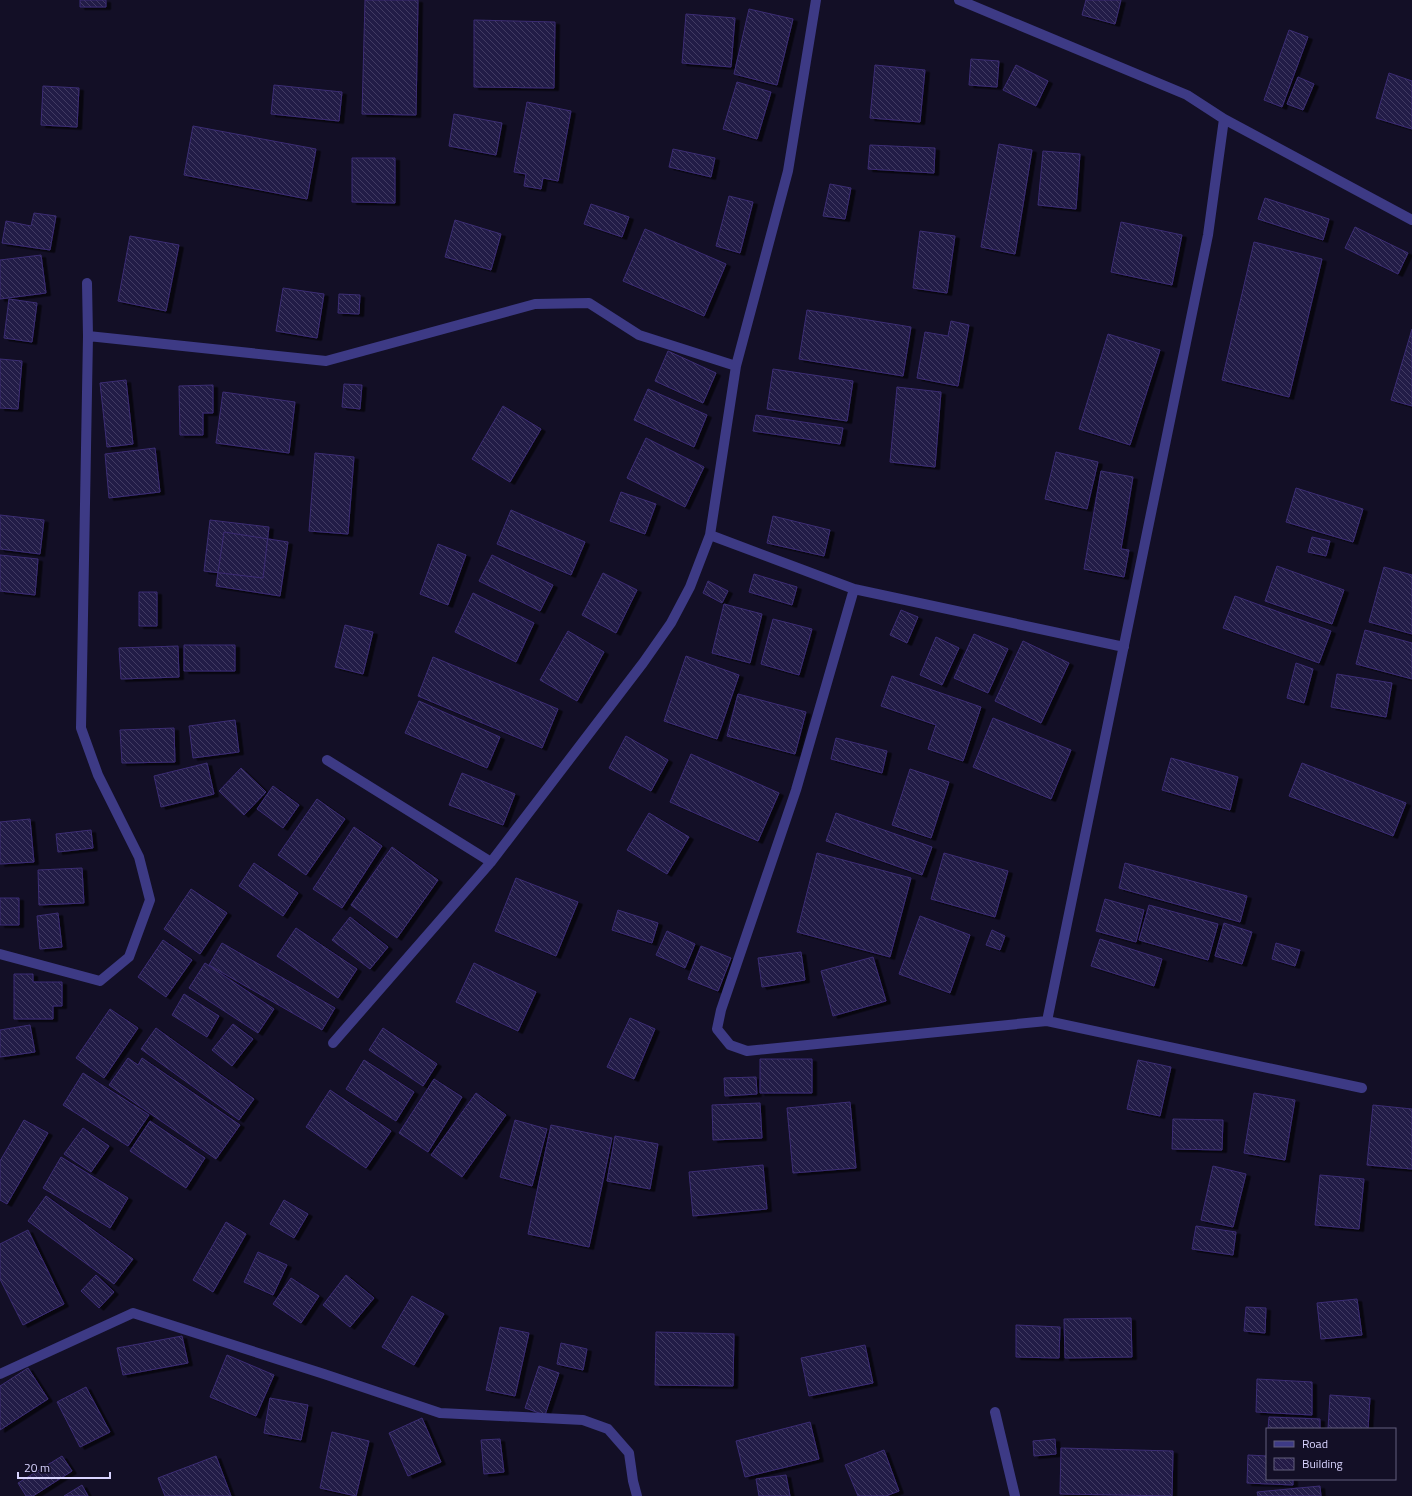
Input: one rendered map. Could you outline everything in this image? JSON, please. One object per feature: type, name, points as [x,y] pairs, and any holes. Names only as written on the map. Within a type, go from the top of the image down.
[{"type":"street","points":[[333,1043],[491,862],[643,663],[671,623],[690,587],[710,535],[736,366],[788,171],[816,0]]},
{"type":"street","points":[[959,0],[1187,94],[1224,119],[1412,220]]},
{"type":"street","points":[[1046,1021],[1208,235],[1224,119]]},
{"type":"street","points":[[0,954],[100,981],[129,957],[150,900],[139,857],[98,775],[81,728],[88,336],[87,283]]},
{"type":"street","points":[[88,336],[326,361],[535,304],[589,303],[639,335],[736,366]]},
{"type":"street","points":[[710,535],[854,588],[1124,647]]},
{"type":"street","points":[[854,588],[796,790],[721,1010],[717,1029],[730,1045],[747,1051],[1046,1021],[1362,1088]]},
{"type":"street","points":[[327,760],[491,862]]},
{"type":"street","points":[[0,1374],[133,1313],[316,1371],[440,1413],[583,1420],[608,1429],[629,1453],[637,1496]]},
{"type":"street","points":[[995,1412],[1015,1496]]},
{"type":"building","points":[[80,0],[106,0],[106,7],[80,7]]},
{"type":"building","points":[[365,0],[418,0],[416,115],[362,114]]},
{"type":"building","points":[[1086,0],[1121,0],[1115,24],[1082,15]]},
{"type":"building","points":[[749,9],[793,19],[777,85],[734,74]]},
{"type":"building","points":[[686,14],[735,18],[731,67],[682,63]]},
{"type":"building","points":[[474,20],[555,22],[554,88],[474,87]]},
{"type":"building","points":[[1289,30],[1308,37],[1282,107],[1264,100]]},
{"type":"building","points":[[971,59],[999,61],[997,87],[969,85]]},
{"type":"building","points":[[875,65],[925,70],[920,122],[870,118]]},
{"type":"building","points":[[1016,65],[1048,81],[1036,106],[1003,90]]},
{"type":"building","points":[[1389,73],[1412,81],[1412,129],[1376,118]]},
{"type":"building","points":[[1298,77],[1314,84],[1303,110],[1287,104]]},
{"type":"building","points":[[737,82],[771,92],[757,139],[723,129]]},
{"type":"building","points":[[274,85],[342,92],[339,121],[271,114]]},
{"type":"building","points":[[43,86],[79,88],[77,127],[41,125]]},
{"type":"building","points":[[527,102],[571,111],[558,181],[543,178],[541,189],[524,186],[526,174],[514,172]]},
{"type":"building","points":[[454,114],[502,123],[496,155],[449,146]]},
{"type":"building","points":[[193,126],[316,149],[307,199],[184,175]]},
{"type":"building","points":[[999,144],[1032,150],[1015,254],[981,247]]},
{"type":"building","points":[[870,145],[935,148],[934,173],[868,169]]},
{"type":"building","points":[[673,149],[715,158],[711,177],[669,167]]},
{"type":"building","points":[[1043,151],[1080,154],[1076,209],[1038,205]]},
{"type":"building","points":[[352,158],[395,158],[395,203],[352,202]]},
{"type":"building","points":[[830,184],[851,188],[845,219],[823,216]]},
{"type":"building","points":[[729,196],[753,202],[740,253],[716,246]]},
{"type":"building","points":[[1265,198],[1329,219],[1323,240],[1258,219]]},
{"type":"building","points":[[591,204],[629,217],[622,237],[584,224]]},
{"type":"building","points":[[34,213],[56,216],[50,250],[2,243],[6,221],[31,226]]},
{"type":"building","points":[[455,220],[501,234],[491,270],[445,257]]},
{"type":"building","points":[[1121,222],[1182,235],[1172,285],[1111,272]]},
{"type":"building","points":[[1355,227],[1408,253],[1398,274],[1345,248]]},
{"type":"building","points":[[645,229],[726,264],[704,316],[623,281]]},
{"type":"building","points":[[920,231],[955,236],[947,293],[913,288]]},
{"type":"building","points":[[130,236],[179,245],[166,311],[118,301]]},
{"type":"building","points":[[1254,242],[1322,259],[1289,397],[1222,380]]},
{"type":"building","points":[[41,255],[46,293],[0,299],[0,260]]},
{"type":"building","points":[[283,288],[324,294],[317,338],[276,331]]},
{"type":"building","points":[[339,294],[360,295],[359,314],[338,313]]},
{"type":"building","points":[[9,299],[37,303],[32,342],[4,338]]},
{"type":"building","points":[[807,310],[911,327],[903,376],[799,359]]},
{"type":"building","points":[[951,321],[969,325],[958,386],[917,378],[925,332],[948,336]]},
{"type":"building","points":[[1412,329],[1412,406],[1391,400]]},
{"type":"building","points":[[1108,334],[1160,350],[1130,445],[1079,429]]},
{"type":"building","points":[[668,351],[716,373],[703,403],[655,381]]},
{"type":"building","points":[[0,359],[22,361],[18,409],[0,408]]},
{"type":"building","points":[[773,369],[853,381],[847,421],[767,409]]},
{"type":"building","points":[[126,380],[133,444],[107,447],[100,383]]},
{"type":"building","points":[[344,384],[362,385],[360,409],[342,407]]},
{"type":"building","points":[[213,385],[213,413],[203,413],[203,435],[180,435],[179,386]]},
{"type":"building","points":[[897,387],[941,392],[935,467],[890,462]]},
{"type":"building","points":[[648,389],[707,415],[694,447],[634,420]]},
{"type":"building","points":[[223,392],[295,402],[289,453],[216,443]]},
{"type":"building","points":[[503,406],[541,429],[510,482],[472,459]]},
{"type":"building","points":[[756,415],[843,428],[840,444],[753,431]]},
{"type":"building","points":[[646,438],[704,467],[685,507],[627,478]]},
{"type":"building","points":[[155,448],[160,492],[109,498],[105,454]]},
{"type":"building","points":[[1056,452],[1098,462],[1087,509],[1045,499]]},
{"type":"building","points":[[315,453],[354,457],[348,534],[309,531]]},
{"type":"building","points":[[1101,471],[1133,477],[1121,549],[1129,550],[1124,577],[1084,569]]},
{"type":"building","points":[[1296,488],[1363,509],[1353,542],[1286,522]]},
{"type":"building","points":[[621,492],[656,504],[645,534],[610,521]]},
{"type":"building","points":[[511,510],[585,542],[571,575],[497,544]]},
{"type":"building","points":[[0,515],[44,520],[40,554],[0,549]]},
{"type":"building","points":[[773,516],[830,530],[824,556],[767,543]]},
{"type":"building","points":[[210,520],[269,527],[263,578],[204,571]]},
{"type":"building","points":[[224,532],[288,542],[280,596],[216,586]]},
{"type":"building","points":[[1312,537],[1330,541],[1326,556],[1308,552]]},
{"type":"building","points":[[438,544],[466,555],[448,605],[420,594]]},
{"type":"building","points":[[0,555],[38,559],[35,595],[0,591]]},
{"type":"building","points":[[492,555],[553,585],[540,611],[479,581]]},
{"type":"building","points":[[1277,566],[1344,590],[1332,624],[1265,601]]},
{"type":"building","points":[[1384,567],[1412,575],[1412,634],[1369,622]]},
{"type":"building","points":[[603,573],[637,590],[616,633],[582,615]]},
{"type":"building","points":[[754,574],[797,587],[792,605],[749,592]]},
{"type":"building","points":[[708,581],[728,591],[722,603],[703,593]]},
{"type":"building","points":[[139,592],[157,592],[157,626],[139,626]]},
{"type":"building","points":[[473,593],[534,623],[516,662],[455,632]]},
{"type":"building","points":[[1235,596],[1331,631],[1319,663],[1223,628]]},
{"type":"building","points":[[724,604],[762,614],[750,663],[712,653]]},
{"type":"building","points":[[901,610],[918,617],[907,643],[890,635]]},
{"type":"building","points":[[773,619],[812,629],[799,675],[761,664]]},
{"type":"building","points":[[345,625],[373,632],[363,674],[335,667]]},
{"type":"building","points":[[1365,630],[1412,643],[1412,679],[1356,664]]},
{"type":"building","points":[[568,631],[604,652],[577,701],[540,680]]},
{"type":"building","points":[[974,634],[1008,649],[988,693],[954,678]]},
{"type":"building","points":[[936,637],[959,648],[942,685],[920,675]]},
{"type":"building","points":[[1023,641],[1069,663],[1041,723],[995,701]]},
{"type":"building","points":[[184,645],[235,645],[235,671],[184,671]]},
{"type":"building","points":[[178,646],[179,677],[121,679],[119,648]]},
{"type":"building","points":[[686,656],[739,675],[717,739],[664,721]]},
{"type":"building","points":[[433,657],[558,709],[542,748],[418,696]]},
{"type":"building","points":[[1296,663],[1313,669],[1304,703],[1287,698]]},
{"type":"building","points":[[1337,674],[1392,683],[1386,717],[1331,707]]},
{"type":"building","points":[[892,676],[981,707],[963,761],[928,749],[936,725],[881,706]]},
{"type":"building","points":[[738,694],[806,712],[795,754],[727,736]]},
{"type":"building","points":[[419,701],[500,737],[487,768],[405,733]]},
{"type":"building","points":[[993,718],[1071,750],[1051,799],[973,767]]},
{"type":"building","points":[[235,720],[239,752],[193,758],[189,726]]},
{"type":"building","points":[[174,728],[175,762],[122,763],[120,730]]},
{"type":"building","points":[[626,736],[668,760],[651,791],[609,768]]},
{"type":"building","points":[[836,738],[887,751],[882,773],[831,759]]},
{"type":"building","points":[[691,754],[779,793],[758,841],[670,802]]},
{"type":"building","points":[[1171,758],[1238,777],[1230,810],[1162,790]]},
{"type":"building","points":[[207,763],[214,794],[161,807],[154,776]]},
{"type":"building","points":[[1302,763],[1406,803],[1393,836],[1289,796]]},
{"type":"building","points":[[241,768],[266,792],[244,815],[219,791]]},
{"type":"building","points":[[910,769],[949,782],[931,838],[892,825]]},
{"type":"building","points":[[462,773],[515,794],[503,825],[449,805]]},
{"type":"building","points":[[273,786],[299,805],[283,828],[257,809]]},
{"type":"building","points":[[317,799],[345,819],[306,875],[278,855]]},
{"type":"building","points":[[649,813],[689,837],[667,874],[627,850]]},
{"type":"building","points":[[836,813],[932,847],[922,875],[826,841]]},
{"type":"building","points":[[30,819],[34,862],[0,864],[0,822]]},
{"type":"building","points":[[354,827],[382,846],[342,908],[313,889]]},
{"type":"building","points":[[91,830],[93,848],[58,852],[56,834]]},
{"type":"building","points":[[392,847],[438,880],[397,938],[351,905]]},
{"type":"building","points":[[817,853],[911,878],[890,957],[797,932]]},
{"type":"building","points":[[944,853],[1008,871],[995,917],[931,899]]},
{"type":"building","points":[[254,863],[298,893],[283,916],[239,886]]},
{"type":"building","points":[[1125,863],[1247,896],[1240,922],[1119,888]]},
{"type":"building","points":[[82,868],[84,903],[39,905],[38,870]]},
{"type":"building","points":[[516,878],[578,902],[556,956],[495,931]]},
{"type":"building","points":[[191,889],[227,913],[200,954],[164,929]]},
{"type":"building","points":[[0,898],[19,898],[19,925],[0,925]]},
{"type":"building","points":[[1105,899],[1144,910],[1136,942],[1096,931]]},
{"type":"building","points":[[1149,905],[1218,924],[1208,960],[1139,940]]},
{"type":"building","points":[[618,910],[658,923],[652,943],[612,930]]},
{"type":"building","points":[[58,913],[62,947],[40,949],[37,916]]},
{"type":"building","points":[[920,916],[970,935],[950,993],[899,974]]},
{"type":"building","points":[[350,917],[388,947],[370,969],[332,940]]},
{"type":"building","points":[[1224,923],[1252,932],[1242,964],[1215,956]]},
{"type":"building","points":[[296,928],[357,969],[338,998],[277,956]]},
{"type":"building","points":[[992,930],[1005,936],[1000,950],[986,945]]},
{"type":"building","points":[[667,931],[695,944],[685,968],[656,955]]},
{"type":"building","points":[[1100,939],[1162,959],[1154,986],[1091,966]]},
{"type":"building","points":[[163,940],[192,960],[166,997],[138,977]]},
{"type":"building","points":[[222,943],[335,1008],[322,1030],[209,965]]},
{"type":"building","points":[[1276,943],[1300,950],[1295,966],[1272,959]]},
{"type":"building","points":[[701,946],[731,958],[718,991],[688,979]]},
{"type":"building","points":[[801,952],[805,980],[762,987],[758,958]]},
{"type":"building","points":[[873,957],[886,1001],[833,1016],[821,971]]},
{"type":"building","points":[[205,963],[274,1009],[258,1033],[189,988]]},
{"type":"building","points":[[474,963],[536,992],[518,1031],[456,1002]]},
{"type":"building","points":[[14,974],[33,974],[33,982],[62,982],[62,1006],[53,1006],[53,1019],[14,1019]]},
{"type":"building","points":[[184,994],[219,1016],[207,1037],[172,1015]]},
{"type":"building","points":[[110,1009],[138,1028],[104,1078],[76,1058]]},
{"type":"building","points":[[630,1018],[655,1029],[634,1079],[607,1067]]},
{"type":"building","points":[[233,1024],[253,1039],[232,1066],[212,1050]]},
{"type":"building","points":[[30,1025],[35,1052],[0,1057],[0,1030]]},
{"type":"building","points":[[156,1028],[254,1099],[239,1120],[141,1049]]},
{"type":"building","points":[[383,1028],[437,1064],[423,1086],[369,1050]]},
{"type":"building","points":[[128,1058],[138,1065],[142,1058],[240,1125],[216,1159],[109,1085]]},
{"type":"building","points":[[760,1059],[812,1059],[812,1093],[760,1093]]},
{"type":"building","points":[[364,1060],[414,1092],[396,1121],[346,1089]]},
{"type":"building","points":[[1138,1060],[1171,1067],[1160,1116],[1127,1109]]},
{"type":"building","points":[[83,1073],[149,1115],[128,1146],[63,1105]]},
{"type":"building","points":[[756,1077],[757,1094],[725,1096],[724,1078]]},
{"type":"building","points":[[434,1079],[462,1097],[428,1152],[399,1133]]},
{"type":"building","points":[[330,1090],[391,1131],[366,1168],[306,1127]]},
{"type":"building","points":[[476,1093],[506,1115],[462,1177],[431,1155]]},
{"type":"building","points":[[1254,1093],[1295,1100],[1285,1160],[1244,1153]]},
{"type":"building","points":[[850,1102],[856,1168],[793,1173],[787,1108]]},
{"type":"building","points":[[760,1103],[762,1138],[713,1140],[712,1105]]},
{"type":"building","points":[[1373,1105],[1412,1109],[1412,1169],[1367,1165]]},
{"type":"building","points":[[1173,1119],[1223,1120],[1222,1150],[1172,1149]]},
{"type":"building","points":[[24,1120],[48,1133],[7,1204],[0,1200],[0,1161]]},
{"type":"building","points":[[515,1120],[547,1129],[532,1186],[500,1177]]},
{"type":"building","points":[[150,1121],[205,1158],[186,1188],[130,1151]]},
{"type":"building","points":[[551,1125],[612,1138],[589,1247],[528,1234]]},
{"type":"building","points":[[83,1128],[109,1146],[91,1172],[64,1154]]},
{"type":"building","points":[[615,1136],[658,1144],[650,1189],[607,1181]]},
{"type":"building","points":[[61,1157],[128,1198],[110,1228],[43,1188]]},
{"type":"building","points":[[763,1165],[767,1209],[693,1216],[689,1172]]},
{"type":"building","points":[[1213,1166],[1246,1174],[1233,1227],[1201,1220]]},
{"type":"building","points":[[1320,1175],[1364,1179],[1359,1229],[1315,1225]]},
{"type":"building","points":[[46,1196],[133,1259],[114,1284],[28,1221]]},
{"type":"building","points":[[284,1200],[308,1214],[294,1238],[270,1224]]},
{"type":"building","points":[[226,1222],[246,1234],[213,1292],[193,1280]]},
{"type":"building","points":[[1196,1226],[1236,1232],[1233,1255],[1192,1249]]},
{"type":"building","points":[[28,1230],[64,1304],[23,1325],[0,1279],[0,1244]]},
{"type":"building","points":[[258,1252],[287,1265],[273,1295],[244,1282]]},
{"type":"building","points":[[96,1275],[114,1292],[99,1308],[81,1291]]},
{"type":"building","points":[[346,1275],[374,1298],[350,1327],[323,1305]]},
{"type":"building","points":[[291,1278],[319,1296],[301,1323],[273,1304]]},
{"type":"building","points":[[412,1296],[444,1314],[414,1365],[382,1347]]},
{"type":"building","points":[[1357,1299],[1362,1335],[1321,1339],[1317,1303]]},
{"type":"building","points":[[1246,1307],[1266,1308],[1265,1333],[1244,1331]]},
{"type":"building","points":[[1131,1318],[1132,1357],[1065,1358],[1064,1319]]},
{"type":"building","points":[[1016,1325],[1060,1327],[1059,1358],[1016,1357]]},
{"type":"building","points":[[500,1327],[529,1333],[515,1396],[486,1390]]},
{"type":"building","points":[[656,1332],[734,1334],[733,1386],[655,1385]]},
{"type":"building","points":[[182,1336],[188,1363],[123,1375],[117,1348]]},
{"type":"building","points":[[561,1343],[587,1349],[583,1370],[557,1364]]},
{"type":"building","points":[[865,1345],[873,1383],[809,1396],[801,1358]]},
{"type":"building","points":[[227,1355],[274,1375],[256,1416],[210,1397]]},
{"type":"building","points":[[539,1366],[559,1373],[545,1415],[525,1408]]},
{"type":"building","points":[[28,1368],[48,1399],[0,1430],[0,1386]]},
{"type":"building","points":[[1257,1379],[1312,1382],[1312,1415],[1256,1412]]},
{"type":"building","points":[[86,1387],[110,1432],[80,1447],[57,1402]]},
{"type":"building","points":[[1330,1395],[1370,1398],[1368,1428],[1328,1428]]},
{"type":"building","points":[[270,1398],[308,1405],[301,1440],[264,1433]]},
{"type":"building","points":[[1269,1417],[1320,1419],[1320,1428],[1268,1428]]},
{"type":"building","points":[[422,1418],[441,1462],[408,1476],[389,1433]]},
{"type":"building","points":[[810,1422],[819,1459],[745,1477],[736,1441]]},
{"type":"building","points":[[332,1432],[369,1441],[356,1496],[320,1488]]},
{"type":"building","points":[[500,1439],[504,1472],[484,1474],[481,1440]]},
{"type":"building","points":[[1055,1439],[1056,1454],[1034,1456],[1033,1441]]},
{"type":"building","points":[[1061,1448],[1173,1451],[1172,1496],[1060,1494]]},
{"type":"building","points":[[884,1450],[899,1491],[886,1496],[858,1496],[845,1465]]},
{"type":"building","points":[[1248,1455],[1266,1456],[1266,1480],[1293,1480],[1293,1485],[1247,1483]]},
{"type":"building","points":[[62,1456],[72,1471],[33,1496],[26,1496],[18,1483]]},
{"type":"building","points":[[216,1456],[231,1496],[165,1496],[158,1478]]},
{"type":"building","points":[[786,1475],[790,1496],[759,1496],[756,1479]]},
{"type":"building","points":[[82,1485],[88,1496],[64,1496]]},
{"type":"building","points":[[1320,1486],[1321,1496],[1258,1496],[1257,1492]]}]
